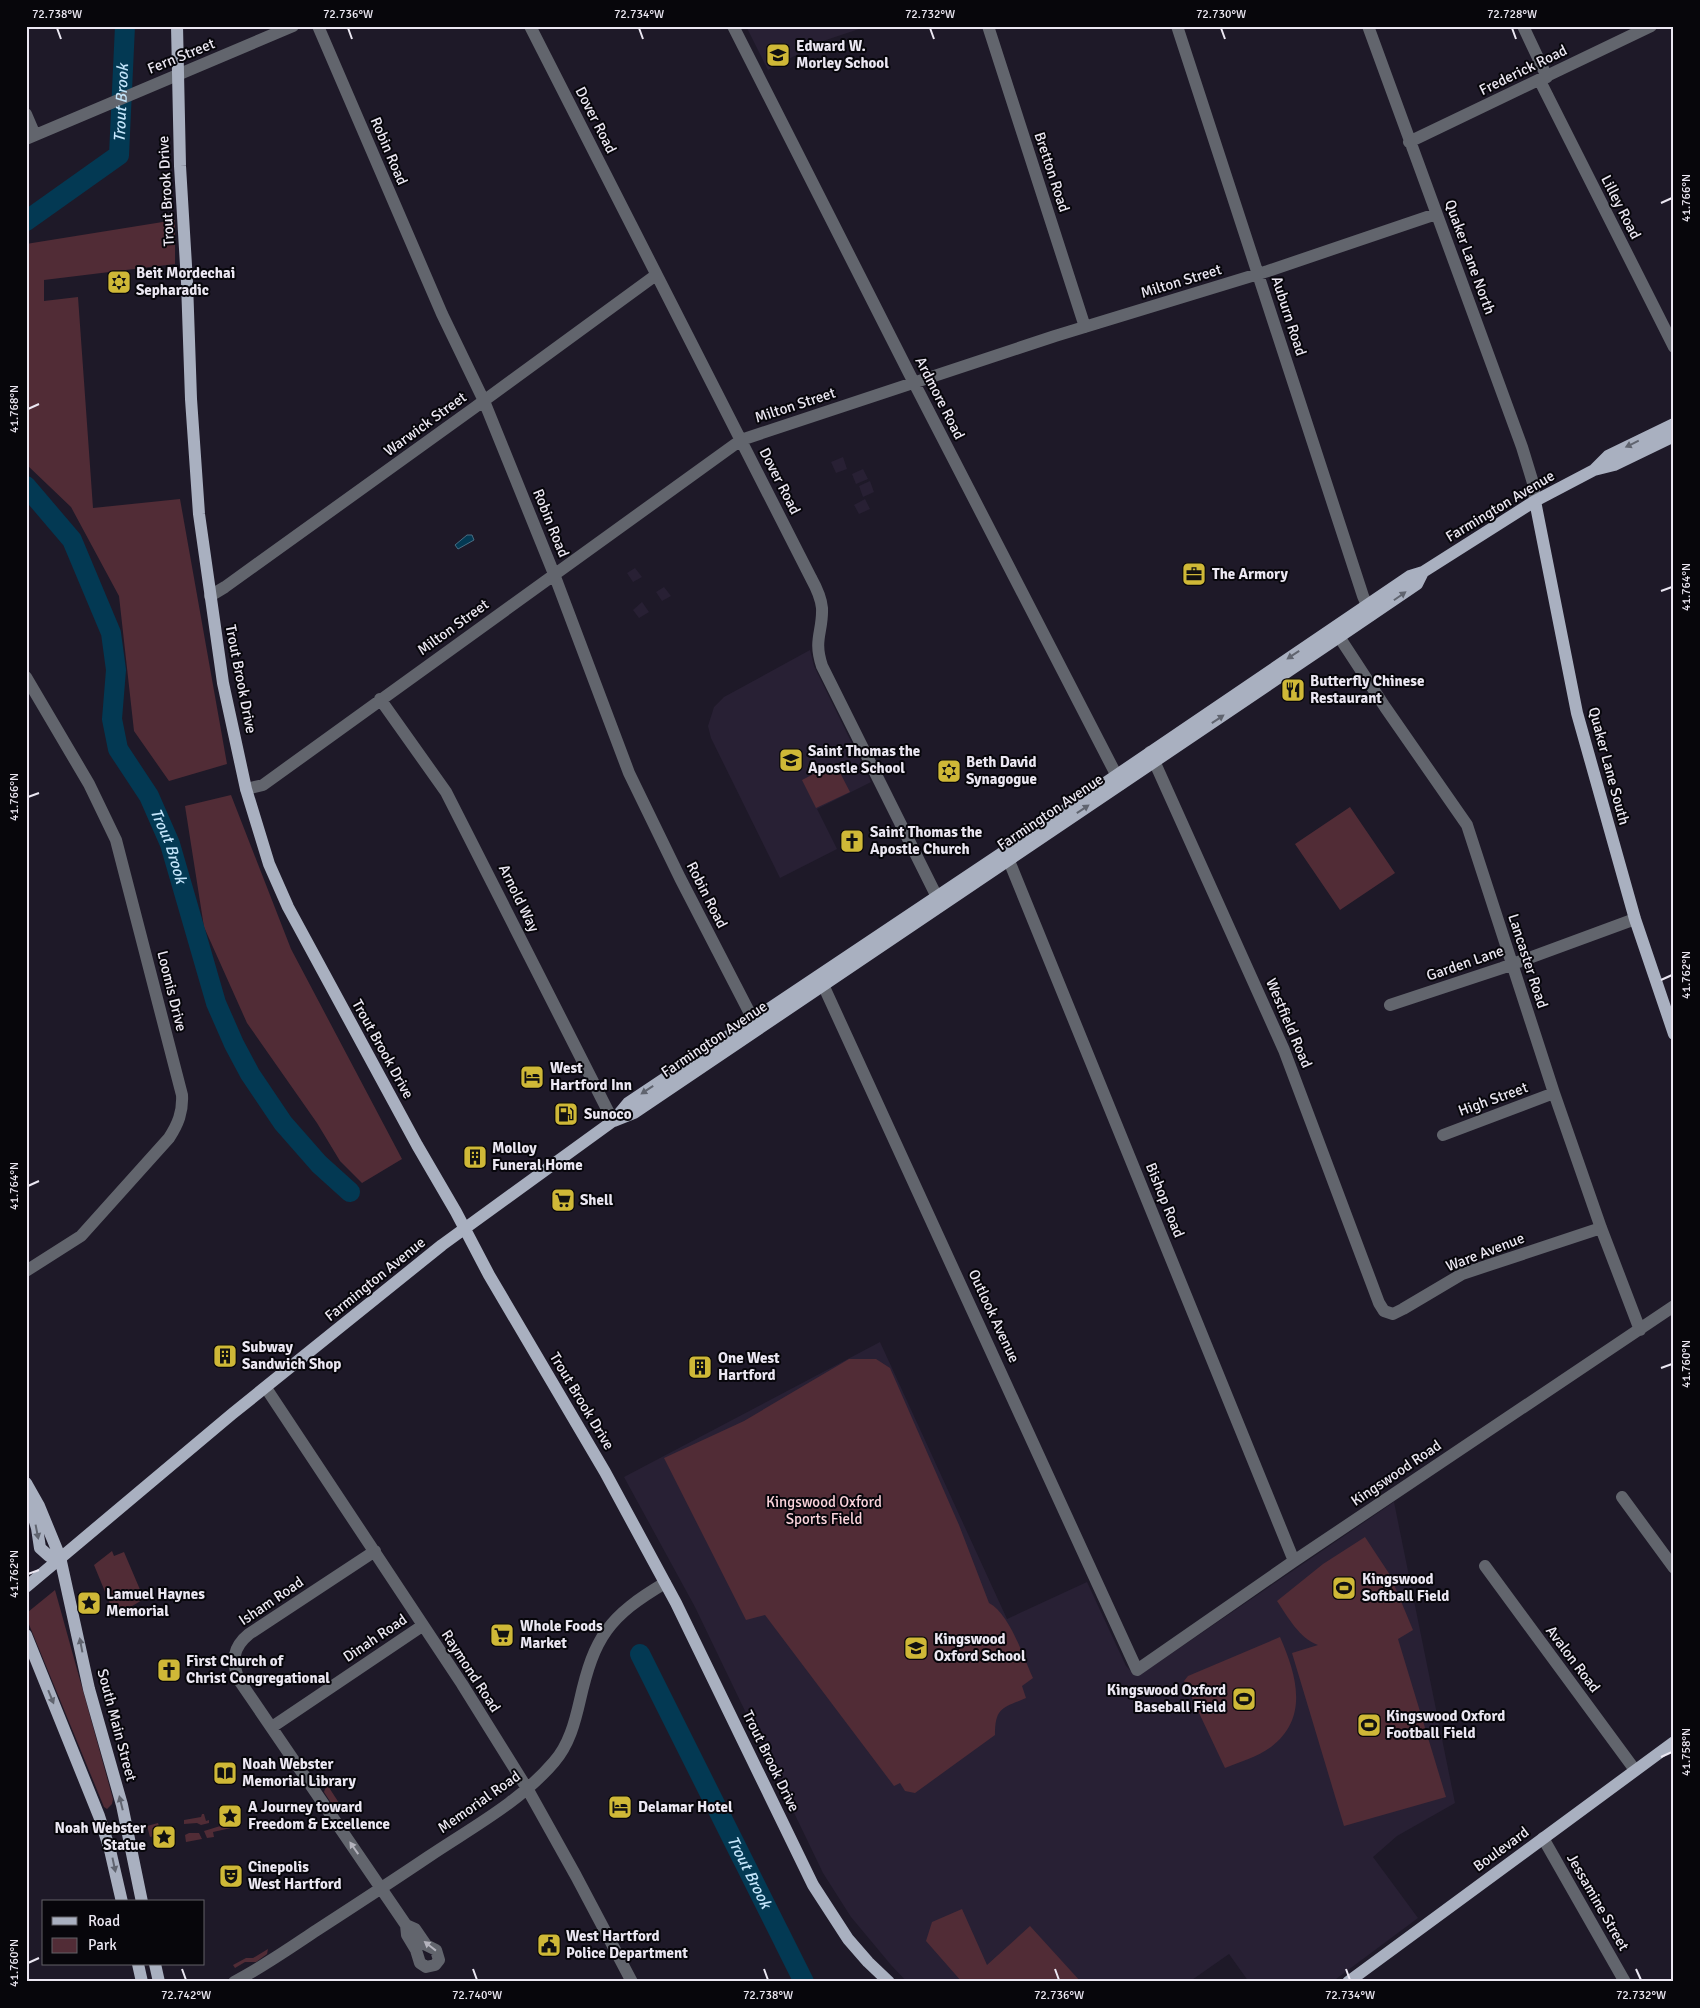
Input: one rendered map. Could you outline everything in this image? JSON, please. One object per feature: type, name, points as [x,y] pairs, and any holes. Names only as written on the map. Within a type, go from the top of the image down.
[{"type":"main road","name":"Trout Brook Drive","points":[[177,26],[180,166],[187,282],[191,399],[199,514],[223,683],[246,789],[269,864],[288,908],[464,1229],[551,1383],[606,1472],[704,1659],[813,1885],[848,1939],[889,1982]]},
{"type":"main road","name":"Farmington Avenue","points":[[1594,470],[1608,456],[1674,424]]},
{"type":"main road","name":"Farmington Avenue","points":[[26,1587],[232,1414],[464,1229],[612,1121],[628,1103],[724,1045],[822,980],[1336,633],[1369,610],[1410,576],[1424,572],[1536,501],[1594,470],[1614,465],[1674,436]]},
{"type":"main road","name":"Quaker Lane South","points":[[1536,501],[1577,713],[1635,919],[1674,1034]]},
{"type":"main road","name":"South Main Street","points":[[26,1483],[39,1506],[60,1557],[90,1689],[122,1805],[142,1900]]},
{"type":"main road","points":[[26,1493],[37,1528],[40,1548],[49,1556],[60,1557]]},
{"type":"main road","points":[[26,1636],[99,1816],[110,1850],[122,1900]]},
{"type":"main road","name":"Boulevard","points":[[1348,1982],[1674,1742]]},
{"type":"main road","points":[[138,1966],[142,1982]]},
{"type":"main road","points":[[155,1966],[159,1982]]},
{"type":"street","name":"Fern Street","points":[[31,137],[293,26]]},
{"type":"street","name":"Robin Road","points":[[318,26],[442,314],[484,401],[554,574],[629,773],[680,878],[755,1024]]},
{"type":"street","name":"Dover Road","points":[[530,26],[820,598],[822,608],[817,646],[822,666],[939,901]]},
{"type":"street","name":"Ardmore Road","points":[[733,26],[914,384],[1118,780]]},
{"type":"street","name":"Bretton Road","points":[[988,26],[1085,327]]},
{"type":"street","name":"Auburn Road","points":[[1177,26],[1369,610]]},
{"type":"street","name":"Quaker Lane North","points":[[1368,26],[1522,447],[1533,483],[1536,501]]},
{"type":"street","name":"Lilley Road","points":[[1523,26],[1544,79],[1674,348]]},
{"type":"street","name":"Frederick Road","points":[[1409,142],[1544,79],[1651,26]]},
{"type":"street","points":[[26,114],[31,137]]},
{"type":"street","name":"Milton Street","points":[[246,789],[263,785],[741,440],[1085,327],[1258,274],[1436,214]]},
{"type":"street","name":"Warwick Street","points":[[210,596],[484,401],[656,275]]},
{"type":"street","name":"Lancaster Road","points":[[1336,633],[1467,825],[1554,1093],[1601,1228],[1640,1330]]},
{"type":"street","name":"Loomis Drive","points":[[26,677],[89,784],[116,840],[182,1095],[182,1106],[176,1127],[169,1138],[81,1236],[26,1271]]},
{"type":"street","name":"Arnold Way","points":[[380,699],[446,792],[612,1121]]},
{"type":"street","name":"Westfield Road","points":[[1152,757],[1284,1050],[1384,1312]]},
{"type":"street","name":"Bishop Road","points":[[1007,855],[1294,1561]]},
{"type":"street","name":"Garden Lane","points":[[1390,1005],[1512,964],[1635,919]]},
{"type":"street","name":"Outlook Avenue","points":[[822,980],[1137,1670]]},
{"type":"street","name":"High Street","points":[[1442,1135],[1554,1093]]},
{"type":"street","name":"Ware Avenue","points":[[1384,1312],[1393,1314],[1462,1274],[1601,1228]]},
{"type":"street","name":"Kingswood Road","points":[[1137,1670],[1294,1561],[1674,1306]]},
{"type":"street","name":"Raymond Road","points":[[266,1388],[462,1684],[528,1790],[632,1982]]},
{"type":"street","points":[[1622,1497],[1674,1568]]},
{"type":"street","name":"Isham Road","points":[[375,1551],[249,1634],[237,1646],[234,1658],[236,1673],[240,1680],[406,1925]]},
{"type":"street","name":"Avalon Road","points":[[1484,1566],[1636,1770]]},
{"type":"street","name":"Memorial Road","points":[[234,1982],[257,1970],[528,1790],[556,1761],[566,1744],[576,1717],[587,1671],[596,1647],[606,1631],[628,1607],[665,1583]]},
{"type":"street","name":"Dinah Road","points":[[272,1727],[422,1626]]},
{"type":"street","name":"Jessamine Street","points":[[1543,1838],[1625,1982]]},
{"type":"shaded area","name":"Edward W. Morley School","points":[[746,26],[868,26],[823,41],[768,70]]},
{"type":"shaded area","points":[[843,457],[847,469],[836,473],[831,462]]},
{"type":"shaded area","points":[[863,469],[868,479],[856,484],[852,474]]},
{"type":"shaded area","points":[[870,481],[874,492],[863,497],[859,486]]},
{"type":"shaded area","points":[[865,499],[870,509],[859,514],[854,505]]},
{"type":"shaded area","points":[[635,568],[642,577],[633,582],[627,573]]},
{"type":"shaded area","points":[[664,587],[671,596],[662,601],[656,592]]},
{"type":"shaded area","points":[[642,602],[649,612],[639,618],[633,610]]},
{"type":"shaded area","name":"Saint Thomas the Apostle School","points":[[810,650],[814,666],[871,782],[817,809],[837,849],[780,878],[711,738],[708,726],[714,707],[724,697]]},
{"type":"shaded area","name":"Kingswood Oxford School","points":[[880,1342],[1007,1619],[1087,1582],[1126,1666],[1131,1671],[1147,1670],[1394,1502],[1455,1803],[1397,1836],[1373,1857],[1418,1918],[1332,1982],[1249,1982],[1229,1954],[1189,1982],[907,1982],[891,1965],[851,1917],[823,1873],[695,1607],[624,1477]]},
{"type":"green space","points":[[175,220],[175,264],[44,280],[44,301],[78,297],[93,508],[180,499],[227,764],[169,781],[134,731],[119,596],[71,507],[26,464],[26,244]]},
{"type":"green space","points":[[835,763],[850,792],[816,808],[802,780]]},
{"type":"green space","points":[[231,795],[291,949],[402,1159],[362,1183],[340,1161],[317,1123],[247,1023],[204,927],[185,806]]},
{"type":"green space","points":[[1350,807],[1395,873],[1340,910],[1295,844]]},
{"type":"green space","name":"Kingswood Oxford Sports Field","points":[[849,1359],[876,1359],[890,1368],[959,1525],[989,1603],[997,1609],[1010,1626],[1033,1678],[1022,1686],[1026,1698],[1006,1707],[999,1714],[995,1726],[995,1735],[915,1793],[905,1791],[900,1783],[894,1786],[765,1615],[746,1620],[664,1458],[744,1421]]},
{"type":"green space","name":"Kingswood Oxford Football Field","points":[[1365,1537],[1390,1575],[1413,1630],[1398,1639],[1446,1797],[1344,1826],[1292,1653],[1318,1645],[1311,1642],[1300,1632],[1277,1601],[1323,1564]]},
{"type":"green space","points":[[112,1551],[114,1556],[124,1552],[144,1599],[115,1616],[94,1565]]},
{"type":"green space","points":[[55,1590],[113,1799],[112,1804],[107,1809],[104,1807],[28,1622],[28,1612]]},
{"type":"green space","name":"Kingswood Oxford Baseball Field","points":[[1280,1637],[1291,1666],[1296,1695],[1295,1709],[1291,1722],[1283,1735],[1266,1751],[1225,1768],[1184,1681],[1188,1676]]},
{"type":"green space","points":[[328,1786],[341,1806],[335,1809],[324,1792]]},
{"type":"green space","points":[[204,1814],[206,1821],[209,1820],[209,1823],[201,1825],[197,1823],[184,1824],[184,1820],[201,1817]]},
{"type":"green space","points":[[158,1823],[160,1829],[156,1831],[154,1836],[150,1837],[147,1826]]},
{"type":"green space","points":[[230,1823],[231,1828],[213,1832],[214,1837],[207,1838],[204,1831]]},
{"type":"green space","points":[[199,1833],[202,1839],[186,1842],[185,1835]]},
{"type":"green space","points":[[962,1909],[987,1965],[1030,1926],[1081,1982],[962,1982],[926,1941],[932,1922]]},
{"type":"green space","points":[[268,1949],[267,1954],[256,1962],[245,1962],[235,1968],[233,1965],[246,1958],[253,1958]]},
{"type":"water","points":[[467,535],[472,535],[474,540],[458,549],[455,545]]},
{"type":"waterway","name":"Trout Brook","points":[[26,221],[119,155],[125,26]]},
{"type":"waterway","name":"Trout Brook","points":[[26,486],[72,540],[111,633],[116,670],[112,719],[118,749],[149,796],[170,844],[216,1003],[234,1044],[250,1074],[283,1123],[319,1164],[350,1192]]},
{"type":"waterway","name":"Trout Brook","points":[[640,1654],[804,1982]]},
{"type":"place","name":"Edward W. Morley School","points":[[778,55]]},
{"type":"place","name":"Beit Mordechai Sepharadic","points":[[119,282]]},
{"type":"place","name":"The Armory","points":[[1194,574]]},
{"type":"place","name":"Butterfly Chinese Restaurant","points":[[1293,690]]},
{"type":"place","name":"Saint Thomas the Apostle School","points":[[791,760]]},
{"type":"place","name":"Beth David Synagogue","points":[[949,771]]},
{"type":"place","name":"Saint Thomas the Apostle Church","points":[[852,841]]},
{"type":"place","name":"West Hartford Inn","points":[[532,1077]]},
{"type":"place","name":"Sunoco","points":[[566,1114]]},
{"type":"place","name":"Molloy Funeral Home","points":[[475,1157]]},
{"type":"place","name":"Shell","points":[[563,1200]]},
{"type":"place","name":"Subway Sandwich Shop","points":[[225,1356]]},
{"type":"place","name":"One West Hartford","points":[[700,1367]]},
{"type":"place","name":"Kingswood Softball Field","points":[[1344,1588]]},
{"type":"place","name":"Lamuel Haynes Memorial","points":[[89,1603]]},
{"type":"place","name":"Whole Foods Market","points":[[502,1635]]},
{"type":"place","name":"Kingswood Oxford School","points":[[916,1648]]},
{"type":"place","name":"First Church of Christ Congregational","points":[[169,1670]]},
{"type":"place","name":"Kingswood Oxford Baseball Field","points":[[1244,1699]]},
{"type":"place","name":"Kingswood Oxford Football Field","points":[[1369,1725]]},
{"type":"place","name":"Noah Webster Memorial Library","points":[[225,1773]]},
{"type":"place","name":"Delamar Hotel","points":[[620,1807]]},
{"type":"place","name":"A Journey toward Freedom & Excellence","points":[[230,1816]]},
{"type":"place","name":"Noah Webster Statue","points":[[164,1837]]},
{"type":"place","name":"Cinepolis West Hartford","points":[[231,1876]]},
{"type":"place","name":"West Hartford Police Department","points":[[549,1945]]}]
